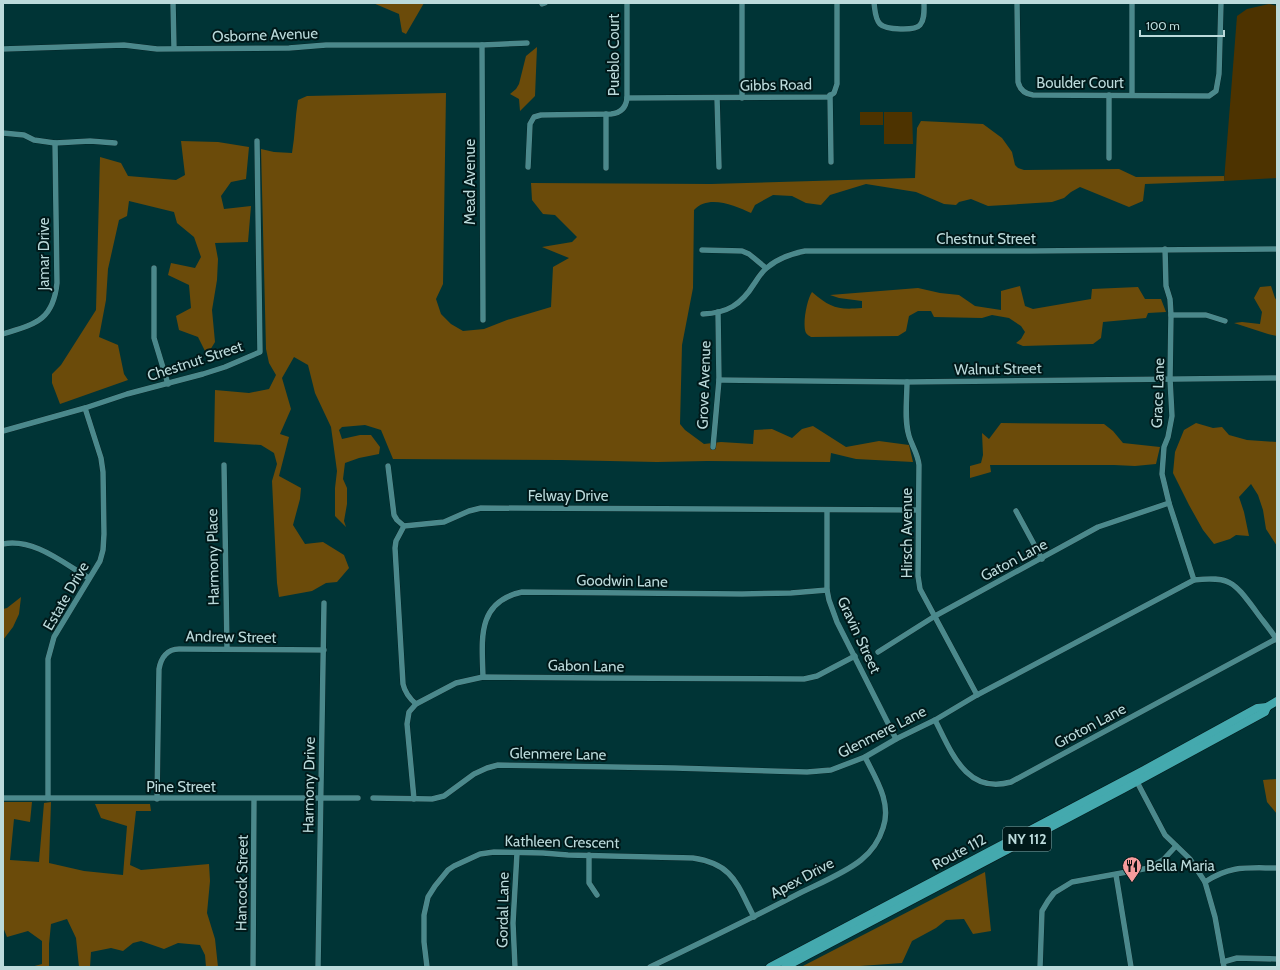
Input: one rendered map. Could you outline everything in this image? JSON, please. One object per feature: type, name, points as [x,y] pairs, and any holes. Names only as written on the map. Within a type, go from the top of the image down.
[{"type":"main road","name":"Route 112","points":[[770,967],[1265,712],[1267,708],[1277,701]]},
{"type":"main road","name":"Route 112","points":[[785,967],[1135,778]]},
{"type":"street","points":[[173,3],[174,48]]},
{"type":"street","name":"Pueblo Court","points":[[606,114],[616,114],[625,107],[627,98],[627,3]]},
{"type":"street","points":[[742,3],[742,98]]},
{"type":"street","points":[[831,162],[832,94],[837,84],[837,3]]},
{"type":"street","points":[[874,3],[876,18],[880,24],[892,28],[916,28],[920,25],[923,20],[924,3]]},
{"type":"street","name":"Boulder Court","points":[[1017,3],[1018,82],[1022,91],[1027,94],[1209,96],[1216,91],[1221,3]]},
{"type":"street","points":[[1132,3],[1132,95]]},
{"type":"street","name":"Osborne Avenue","points":[[3,49],[124,45],[147,48],[289,48],[326,45],[482,45],[527,43]]},
{"type":"street","name":"Mead Avenue","points":[[482,45],[482,320]]},
{"type":"street","name":"Gibbs Road","points":[[627,98],[828,97],[832,94]]},
{"type":"street","points":[[1109,95],[1109,158]]},
{"type":"street","points":[[717,98],[719,166]]},
{"type":"street","points":[[528,167],[530,124],[534,117],[541,115],[606,114],[606,168]]},
{"type":"street","points":[[3,133],[24,135],[34,140],[55,143],[90,141],[115,143]]},
{"type":"street","name":"Chestnut Street","points":[[3,431],[85,408],[127,394],[168,384],[225,367],[260,352],[257,141]]},
{"type":"street","name":"Jamar Drive","points":[[3,334],[37,322],[53,304],[56,296],[58,280],[55,143]]},
{"type":"street","name":"Grace Lane","points":[[1165,249],[1166,286],[1170,299],[1171,315],[1170,379],[1172,416],[1168,437],[1164,447],[1162,465],[1164,486],[1194,580]]},
{"type":"street","name":"Chestnut Street","points":[[702,314],[718,312],[731,308],[741,302],[766,268],[780,258],[805,251],[1277,249]]},
{"type":"street","points":[[702,250],[742,251],[749,254],[766,268]]},
{"type":"street","points":[[154,268],[154,338],[168,384]]},
{"type":"street","name":"Grove Avenue","points":[[714,447],[719,380],[718,312]]},
{"type":"street","points":[[1171,315],[1206,314],[1225,321]]},
{"type":"street","name":"Walnut Street","points":[[719,380],[907,382],[1277,378]]},
{"type":"street","name":"Hirsch Avenue","points":[[907,382],[907,426],[909,437],[918,456],[919,465],[918,576],[920,589],[977,695]]},
{"type":"street","name":"Estate Drive","points":[[48,798],[48,659],[54,637],[100,561],[102,550],[104,513],[103,472],[101,458],[85,408]]},
{"type":"street","name":"Harmony Place","points":[[224,465],[227,649]]},
{"type":"street","points":[[388,466],[394,515],[404,526],[396,541],[395,548],[403,684],[404,690],[416,704],[409,712],[407,718],[414,799]]},
{"type":"street","name":"Gaton Lane","points":[[878,652],[935,616],[1042,559],[1098,527],[1169,503]]},
{"type":"street","name":"Felway Drive","points":[[404,526],[444,522],[469,511],[481,508],[918,510]]},
{"type":"street","name":"Gravin Street","points":[[827,510],[827,590],[829,600],[837,622],[896,739]]},
{"type":"street","points":[[1016,511],[1042,559]]},
{"type":"street","points":[[3,544],[18,542],[38,548],[89,578]]},
{"type":"street","name":"Glenmere Lane","points":[[372,798],[432,799],[444,796],[474,774],[498,765],[807,772],[831,770],[865,757],[896,739],[935,720],[977,695],[1194,580],[1218,579],[1238,588],[1277,639]]},
{"type":"street","name":"Goodwin Lane","points":[[483,676],[482,637],[485,622],[490,611],[496,604],[505,598],[522,592],[742,594],[791,593],[827,590]]},
{"type":"street","name":"Harmony Drive","points":[[318,967],[324,603]]},
{"type":"street","name":"Groton Lane","points":[[935,720],[955,758],[966,773],[990,784],[1011,782],[1277,639]]},
{"type":"street","name":"Andrew Street","points":[[157,799],[159,669],[162,659],[168,652],[176,649],[324,650]]},
{"type":"street","name":"Gabon Lane","points":[[416,704],[456,683],[483,676],[804,679],[816,676],[855,656]]},
{"type":"street","name":"Apex Drive","points":[[650,967],[754,917],[860,860],[875,845],[883,828],[886,809],[877,780],[865,757]]},
{"type":"street","points":[[1135,778],[1165,835],[1190,859],[1204,882],[1215,917],[1223,964],[1237,958],[1277,959]]},
{"type":"street","name":"Pine Street","points":[[3,798],[358,798]]},
{"type":"street","name":"Hancock Street","points":[[253,967],[254,799]]},
{"type":"street","points":[[1040,967],[1042,911],[1054,893],[1072,882],[1144,870],[1163,860],[1176,846]]},
{"type":"street","name":"Kathleen Crescent","points":[[427,967],[424,931],[425,907],[428,897],[442,876],[448,870],[480,854],[494,852],[660,856],[706,860],[718,864],[732,876],[754,917]]},
{"type":"street","name":"Gordal Lane","points":[[515,967],[513,923],[517,853]]},
{"type":"street","points":[[589,855],[589,883],[597,895]]},
{"type":"street","points":[[1204,882],[1226,870],[1240,868],[1277,868]]},
{"type":"street","points":[[1116,875],[1131,967]]},
{"type":"shaded area","points":[[373,3],[424,3],[406,34],[402,32],[399,14]]},
{"type":"shaded area","points":[[1269,4],[1277,6],[1277,178],[1224,181],[1237,16],[1247,9]]},
{"type":"shaded area","points":[[537,47],[535,96],[520,111],[519,99],[510,94],[519,84],[526,56]]},
{"type":"shaded area","points":[[446,93],[443,284],[436,299],[441,314],[451,324],[463,331],[484,329],[507,320],[551,307],[553,267],[569,258],[542,247],[572,242],[577,237],[555,215],[543,214],[532,200],[531,183],[711,184],[915,178],[917,128],[921,121],[983,124],[1002,138],[1012,152],[1015,165],[1024,170],[1119,169],[1136,177],[1224,176],[1224,181],[1145,184],[1143,201],[1129,207],[1080,187],[1064,198],[1052,202],[988,206],[971,199],[959,202],[956,205],[944,204],[916,192],[866,184],[830,195],[821,205],[806,203],[792,196],[773,195],[755,205],[751,213],[737,207],[714,202],[700,205],[694,210],[693,288],[682,345],[680,424],[685,430],[704,444],[721,442],[753,444],[754,430],[772,429],[792,438],[802,429],[813,426],[846,447],[879,441],[909,445],[913,462],[856,459],[831,453],[830,462],[393,459],[381,430],[365,425],[342,427],[339,430],[342,439],[360,435],[371,435],[380,447],[379,454],[359,458],[345,463],[343,479],[347,488],[347,504],[344,521],[346,527],[335,516],[335,488],[337,471],[331,427],[315,393],[308,365],[294,357],[282,378],[291,409],[280,434],[289,437],[279,476],[301,488],[300,499],[293,525],[305,544],[323,542],[344,555],[349,568],[337,582],[326,583],[312,591],[279,597],[272,481],[277,464],[274,453],[261,445],[214,442],[215,390],[249,393],[269,389],[276,375],[269,363],[266,349],[261,149],[274,152],[292,153],[298,100],[307,96]]},
{"type":"shaded area","points":[[860,112],[883,112],[883,125],[860,125]]},
{"type":"shaded area","points":[[884,112],[912,112],[913,144],[884,144]]},
{"type":"shaded area","points":[[181,141],[218,142],[249,147],[246,179],[231,182],[221,196],[224,209],[251,206],[248,242],[215,243],[218,259],[217,280],[212,310],[215,342],[207,355],[198,337],[179,330],[176,316],[191,308],[189,285],[168,275],[171,263],[195,268],[201,257],[194,237],[177,223],[174,212],[129,201],[127,216],[119,220],[108,269],[106,300],[99,337],[118,345],[124,374],[128,380],[60,404],[52,383],[52,374],[61,365],[96,310],[100,157],[121,163],[128,176],[176,180],[185,175]]},
{"type":"shaded area","points":[[1020,286],[1025,306],[1033,309],[1091,299],[1092,289],[1138,287],[1145,299],[1161,299],[1166,312],[1148,313],[1146,318],[1103,322],[1101,338],[1093,344],[1023,346],[1016,343],[1021,339],[1025,332],[1021,326],[1009,318],[992,315],[982,318],[934,317],[931,311],[918,311],[909,316],[906,331],[898,336],[811,337],[806,334],[806,312],[808,300],[812,292],[830,305],[840,308],[853,309],[862,308],[862,301],[839,298],[830,295],[918,288],[940,293],[959,295],[975,306],[1001,310],[1001,291]]},
{"type":"shaded area","points":[[1271,286],[1277,301],[1277,336],[1234,323],[1242,322],[1260,324],[1262,312],[1254,298],[1260,287]]},
{"type":"shaded area","points":[[1001,423],[1104,424],[1113,431],[1123,443],[1160,447],[1156,464],[1135,466],[990,465],[991,472],[970,478],[970,466],[981,463],[983,455],[982,433],[989,439]]},
{"type":"shaded area","points":[[1196,423],[1213,428],[1222,427],[1229,435],[1247,440],[1277,442],[1277,546],[1266,529],[1263,510],[1258,495],[1251,484],[1239,497],[1249,536],[1236,535],[1230,539],[1214,544],[1203,530],[1173,473],[1175,452],[1184,430]]},
{"type":"shaded area","points":[[21,597],[19,614],[13,627],[3,640],[3,609],[7,608]]},
{"type":"shaded area","points":[[1277,779],[1277,814],[1267,802],[1263,780]]},
{"type":"shaded area","points":[[3,802],[32,802],[30,822],[14,819],[10,860],[39,862],[44,803],[51,802],[49,863],[84,871],[123,875],[127,826],[101,818],[95,804],[150,804],[151,811],[136,811],[130,865],[141,870],[209,864],[210,881],[207,913],[215,939],[218,967],[206,967],[205,955],[200,945],[178,943],[164,949],[141,941],[133,943],[123,951],[111,948],[91,952],[90,967],[79,967],[76,938],[67,919],[51,924],[49,967],[31,967],[42,964],[42,941],[28,931],[7,937],[3,927]]},
{"type":"shaded area","points":[[985,872],[991,931],[973,934],[964,919],[946,920],[936,928],[912,941],[902,963],[860,966],[801,967]]},
{"type":"place","name":"Bella Maria","points":[[1132,883]]}]
